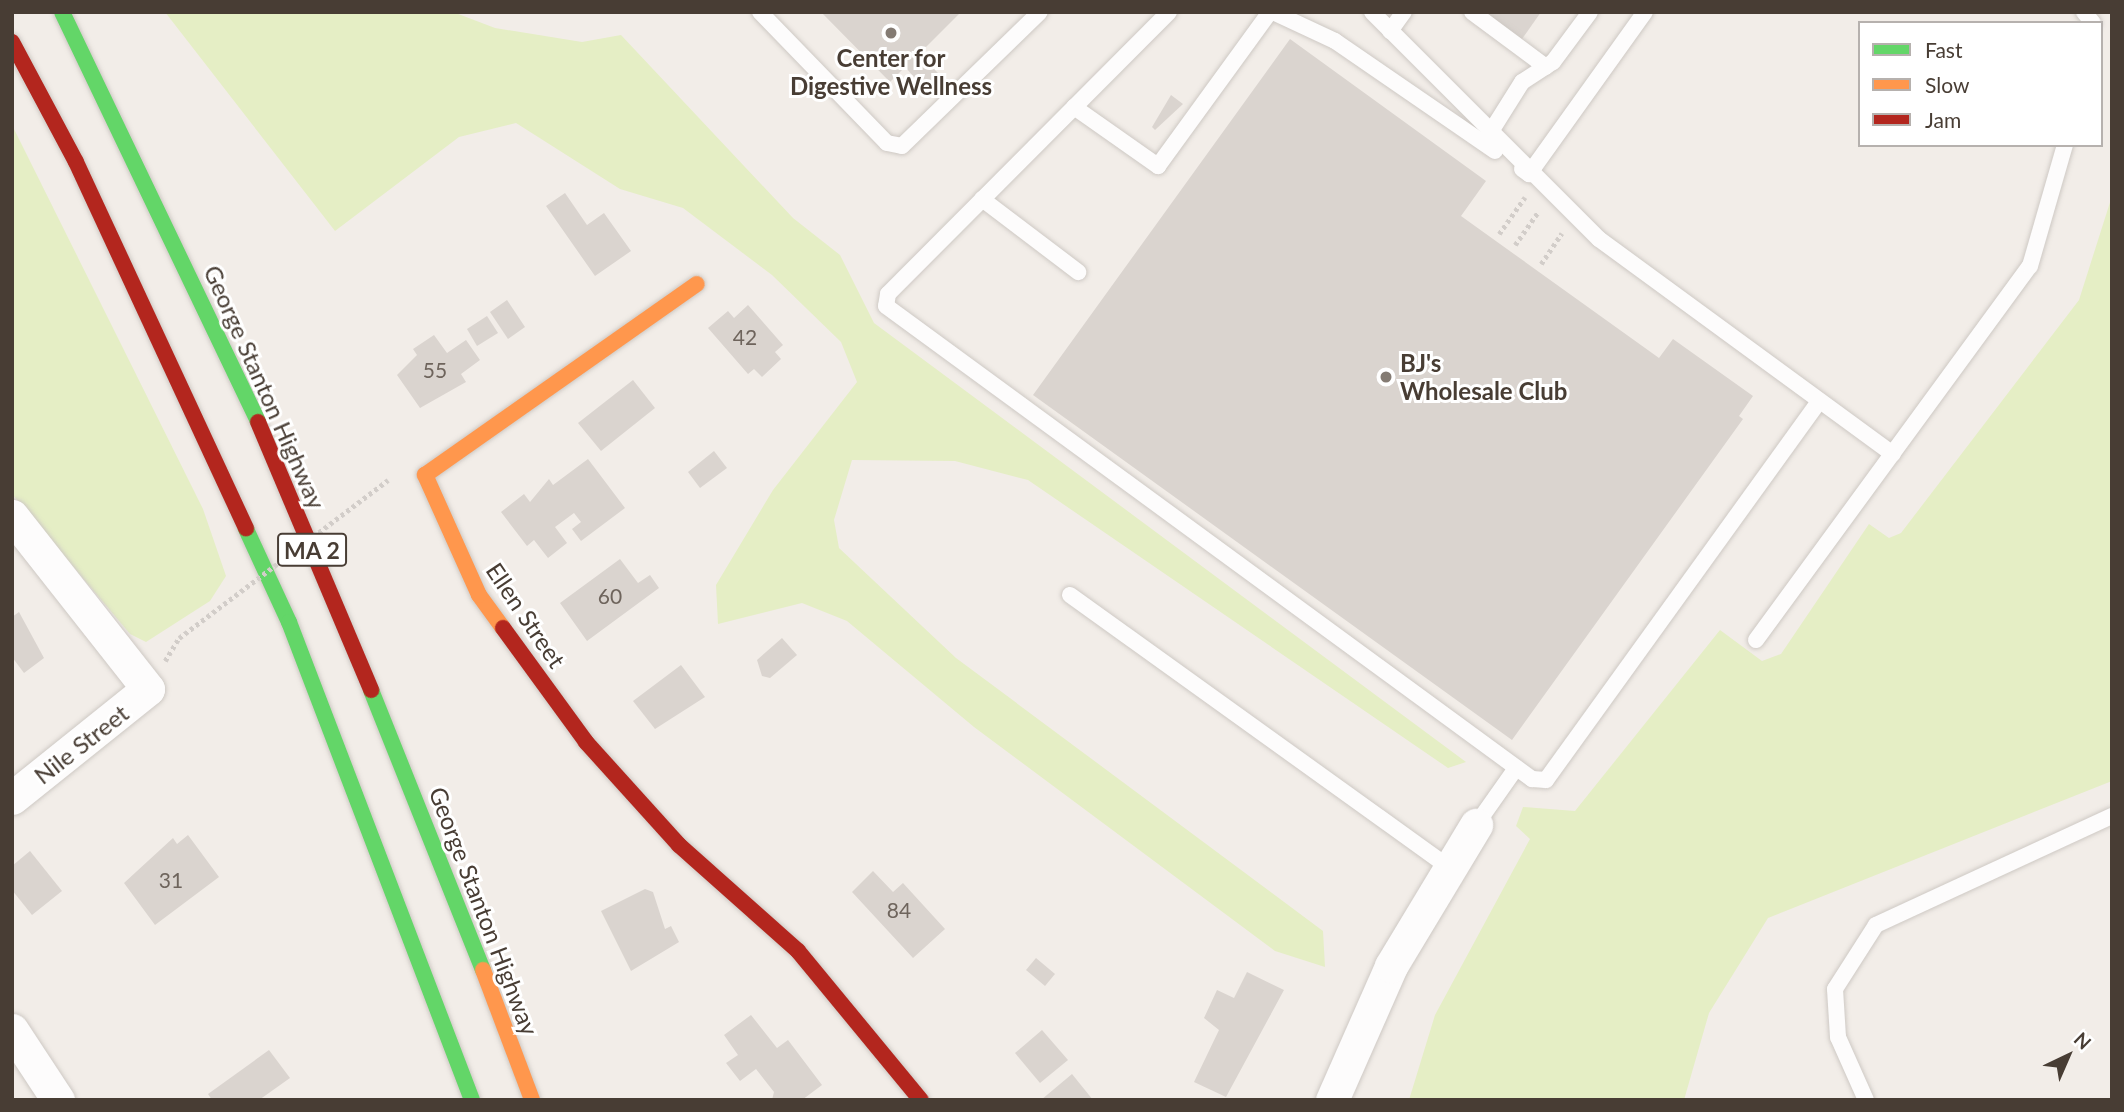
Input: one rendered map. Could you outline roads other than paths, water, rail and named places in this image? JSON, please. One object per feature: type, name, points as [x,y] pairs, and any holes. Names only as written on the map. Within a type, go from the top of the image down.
[{"type":"main road","name":"George Stanton Highway","points":[[62,12],[230,357],[417,798],[532,1100]]},
{"type":"main road","name":"MA 2","points":[[12,41],[76,162],[289,622],[472,1100]]},
{"type":"main road","name":"Ellen Street","points":[[697,284],[425,475],[479,595],[586,742],[678,845],[817,972],[921,1100]]},
{"type":"street","name":"Nile Street","points":[[12,516],[148,688],[12,798]]},
{"type":"street","points":[[1332,1100],[1391,965],[1448,867],[1476,825]]},
{"type":"street","points":[[12,1030],[58,1100]]},
{"type":"lane","points":[[760,12],[887,144],[902,146],[1040,12]]},
{"type":"lane","points":[[1169,12],[888,294],[886,306],[1538,782],[1546,780],[1819,401]]},
{"type":"lane","points":[[1074,107],[1158,166],[1272,12],[1335,41],[1486,139],[1533,177],[1574,216],[1893,454]]},
{"type":"lane","points":[[1372,12],[1486,139]]},
{"type":"lane","points":[[1390,32],[1405,12]]},
{"type":"lane","points":[[1472,12],[1546,67]]},
{"type":"lane","points":[[1486,139],[1522,82],[1546,67],[1590,12]]},
{"type":"lane","points":[[1533,177],[1645,12]]},
{"type":"lane","points":[[1756,640],[2030,266],[2065,147]]},
{"type":"lane","points":[[982,200],[1078,272]]},
{"type":"lane","points":[[1070,595],[1448,867]]},
{"type":"lane","points":[[1476,825],[1516,768]]},
{"type":"lane","points":[[1866,1100],[1839,1037],[1835,989],[1875,925],[2112,816]]},
{"type":"place","name":"Center for Digestive Wellness","points":[[891,33]]},
{"type":"place","name":"BJ's Wholesale Club","points":[[1386,377]]}]
